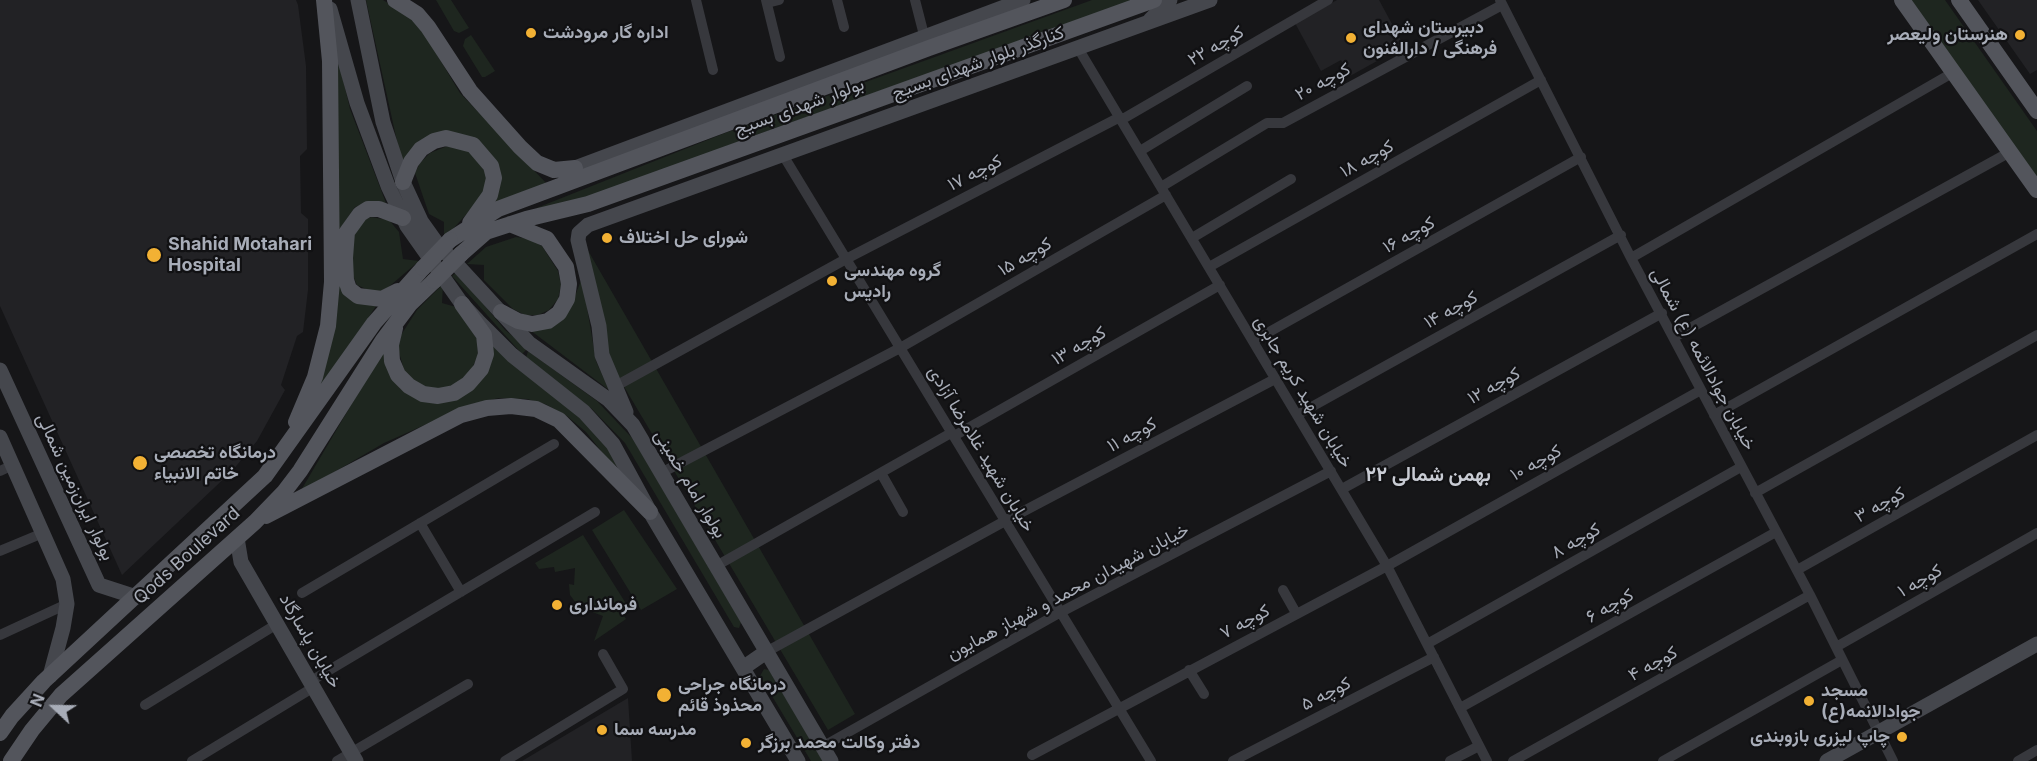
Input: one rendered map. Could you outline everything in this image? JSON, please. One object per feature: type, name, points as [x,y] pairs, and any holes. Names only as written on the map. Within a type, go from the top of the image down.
[{"type":"main road","points":[[285,449],[315,377],[328,326],[332,282],[330,61],[326,0]]},
{"type":"main road","points":[[395,0],[417,14],[470,91],[537,163],[554,170],[575,168]]},
{"type":"main road","name":"بولوار شهدای بسیج","points":[[450,240],[465,228],[498,209],[1064,0]]},
{"type":"main road","name":"بولوار شهدای بسیج","points":[[463,262],[486,232],[588,204],[1155,0]]},
{"type":"main road","points":[[1902,0],[2037,190]]},
{"type":"main road","points":[[1959,0],[2037,111]]},
{"type":"main road","points":[[403,182],[411,162],[421,149],[434,141],[446,138],[473,145],[491,166],[494,178],[489,195],[465,228]]},
{"type":"main road","points":[[404,218],[379,209],[368,209],[360,214],[347,232],[345,258],[346,280],[349,289],[357,296],[382,300],[404,288]]},
{"type":"main road","points":[[501,312],[518,321],[532,324],[548,321],[560,313],[567,298],[569,284],[566,267],[547,239],[510,224]]},
{"type":"main road","name":"Qods Boulevard","points":[[0,733],[12,716],[50,676],[265,476],[374,323],[450,240]]},
{"type":"main road","name":"Qods Boulevard","points":[[11,761],[61,695],[255,522],[300,471],[397,321],[434,281],[463,262]]},
{"type":"main road","points":[[397,321],[391,345],[392,360],[398,375],[409,386],[423,394],[438,396],[454,393],[468,384],[481,369],[486,354],[484,336],[462,304]]},
{"type":"main road","points":[[255,522],[461,415],[487,408],[511,406],[536,409],[559,420],[650,512]]},
{"type":"street","points":[[326,0],[357,103],[388,186],[423,251],[448,281],[462,304],[512,355],[584,412],[613,444],[650,512],[798,761]]},
{"type":"street","name":"بولوار امام خمینی","points":[[358,0],[383,122],[403,182],[421,220],[436,242],[463,262],[501,312],[529,343],[609,400],[633,425],[831,761]]},
{"type":"street","points":[[696,0],[713,70]]},
{"type":"street","points":[[779,0],[766,2],[780,57]]},
{"type":"street","points":[[837,0],[844,27]]},
{"type":"street","points":[[915,0],[924,35]]},
{"type":"street","points":[[575,168],[924,35],[1023,0]]},
{"type":"street","points":[[1148,22],[1170,0]]},
{"type":"street","name":"کنارگذر بلوار شهدای بسیج","points":[[633,425],[614,387],[602,355],[600,326],[578,240],[579,232],[588,225],[1210,0]]},
{"type":"street","name":"کوچه ۲۲","points":[[1120,118],[1328,0]]},
{"type":"street","name":"خیابان جوادالائمه (ع) شمالی","points":[[1501,2],[1631,258],[1797,570],[1893,761]]},
{"type":"street","name":"کوچه ۲۰","points":[[1164,191],[1267,123],[1283,123],[1501,2]]},
{"type":"street","points":[[967,34],[1000,8]]},
{"type":"street","name":"خیابان شهید کریم جابری","points":[[1078,48],[1387,566],[1487,761]]},
{"type":"street","points":[[990,58],[1019,69]]},
{"type":"street","points":[[1631,258],[1954,72]]},
{"type":"street","name":"کوچه ۱۸","points":[[1209,267],[1541,80]]},
{"type":"street","points":[[1140,151],[1247,86]]},
{"type":"street","name":"کوچه ۱۷","points":[[846,259],[1120,118]]},
{"type":"street","points":[[686,125],[715,129]]},
{"type":"street","points":[[1674,337],[2010,152]]},
{"type":"street","name":"خیابان شهید غلامرضا آزادی","points":[[783,155],[1151,761]]},
{"type":"street","name":"کوچه ۱۶","points":[[1253,341],[1581,157]]},
{"type":"street","points":[[1192,238],[1291,179]]},
{"type":"street","name":"کوچه ۱۵","points":[[900,348],[1164,191]]},
{"type":"street","points":[[1714,415],[2037,234]]},
{"type":"street","name":"کوچه ۱۴","points":[[1297,414],[1621,235]]},
{"type":"street","points":[[614,387],[846,259]]},
{"type":"street","name":"کوچه ۱۳","points":[[953,434],[1220,285]]},
{"type":"street","name":"کوچه ۱۲","points":[[1342,489],[1662,313]]},
{"type":"street","points":[[1755,494],[2037,335]]},
{"type":"street","points":[[661,473],[900,348]]},
{"type":"street","name":"بولوار ایران‌زمین شمالی","points":[[0,370],[99,585],[136,597]]},
{"type":"street","name":"کوچه ۱۱","points":[[1005,521],[1275,379]]},
{"type":"street","name":"کوچه ۱۰","points":[[1387,566],[1701,390]]},
{"type":"street","points":[[716,566],[953,434]]},
{"type":"street","name":"کوچه ۳","points":[[1797,570],[2037,435]]},
{"type":"street","points":[[0,437],[6,468],[43,533],[63,579],[67,604],[50,676]]},
{"type":"street","points":[[302,593],[554,444]]},
{"type":"street","name":"کوچه ۸","points":[[1427,645],[1741,466]]},
{"type":"street","name":"خیابان شهیدان محمد و شهباز همایون","points":[[822,747],[1061,612],[1331,471]]},
{"type":"street","points":[[881,473],[903,513]]},
{"type":"street","points":[[192,761],[461,591],[595,512]]},
{"type":"street","points":[[743,668],[766,652],[1005,521]]},
{"type":"street","points":[[420,523],[461,591]]},
{"type":"street","name":"کوچه ۶","points":[[1460,708],[1776,532]]},
{"type":"street","points":[[0,551],[43,533]]},
{"type":"street","name":"کوچه ۱","points":[[1836,647],[2037,533]]},
{"type":"street","name":"خیابان پاسارگاد","points":[[237,538],[241,562],[354,757]]},
{"type":"street","name":"کوچه ۷","points":[[1032,755],[1118,707],[1387,566]]},
{"type":"street","points":[[1283,590],[1296,613]]},
{"type":"street","name":"کوچه ۴","points":[[1513,761],[1810,596]]},
{"type":"street","points":[[0,634],[67,604]]},
{"type":"street","points":[[145,705],[277,624]]},
{"type":"street","points":[[1827,761],[2037,644]]},
{"type":"street","points":[[507,760],[623,689],[603,654]]},
{"type":"street","name":"کوچه ۵","points":[[1233,761],[1434,657]]},
{"type":"street","points":[[1663,761],[1842,660]]},
{"type":"street","points":[[1189,670],[1204,694]]},
{"type":"street","points":[[337,761],[354,757],[468,684]]},
{"type":"street","points":[[1450,761],[1479,746]]},
{"type":"street","points":[[2018,761],[2037,750]]},
{"type":"shaded area","name":"Shahid Motahari Hospital","points":[[0,0],[296,0],[298,5],[306,66],[307,149],[300,156],[301,213],[308,219],[308,290],[303,332],[297,336],[281,385],[285,390],[257,441],[232,471],[122,575],[0,306]]},
{"type":"shaded area","points":[[366,0],[383,0],[412,18],[422,30],[460,93],[547,184],[488,210],[499,187],[453,133],[402,164]]},
{"type":"shaded area","points":[[436,0],[451,0],[469,28],[459,33],[454,31]]},
{"type":"shaded area","points":[[1092,0],[1135,0],[745,139],[597,197],[534,209],[725,133]]},
{"type":"shaded area","name":"دبیرستان شهدای فرهنگی / دارالفنون","points":[[1337,0],[1379,0],[1404,46],[1350,76],[1341,60],[1321,71],[1295,23]]},
{"type":"shaded area","points":[[1910,0],[1945,0],[2037,131],[2037,178]]},
{"type":"shaded area","name":"هنرستان ولیعصر","points":[[1978,0],[2037,0],[2037,70],[2030,74]]},
{"type":"shaded area","points":[[471,35],[495,71],[485,77],[482,77],[463,46],[465,39]]},
{"type":"shaded area","points":[[336,50],[350,109],[386,203],[374,201],[355,207],[339,230]]},
{"type":"shaded area","points":[[450,145],[472,153],[486,173],[486,185],[480,199],[444,239],[444,222],[429,214],[415,173],[420,163],[430,153]]},
{"type":"shaded area","points":[[371,217],[389,220],[399,232],[403,259],[419,261],[385,290],[375,293],[357,285],[353,276],[352,239],[363,220]]},
{"type":"shaded area","points":[[516,237],[530,239],[542,246],[558,271],[561,285],[558,299],[549,310],[538,315],[525,315],[513,309],[484,280],[484,265],[467,264],[486,247]]},
{"type":"shaded area","points":[[586,247],[855,714],[828,730],[607,358]]},
{"type":"shaded area","points":[[457,272],[505,330],[528,348],[522,354],[452,276]]},
{"type":"shaded area","points":[[582,278],[596,361],[609,390],[526,327],[573,301]]},
{"type":"shaded area","points":[[339,279],[359,303],[376,306],[312,403]]},
{"type":"shaded area","points":[[443,284],[442,303],[456,307],[477,339],[478,355],[471,371],[460,382],[448,388],[432,389],[421,386],[405,373],[398,349],[401,335],[417,310]]},
{"type":"shaded area","points":[[492,339],[580,411],[631,476],[609,461],[586,432],[567,416],[545,404],[527,399],[499,398],[472,404],[384,443],[300,492],[384,349],[400,389],[460,397]]},
{"type":"shaded area","points":[[528,351],[597,401],[633,439],[741,622],[739,628],[734,627],[625,443],[592,409],[526,358]]},
{"type":"shaded area","points":[[624,510],[677,589],[641,610],[592,530]]},
{"type":"shaded area","points":[[583,535],[630,610],[623,614],[626,619],[594,641],[603,616],[579,607],[570,595],[569,584],[574,585],[575,568],[555,572],[554,567],[539,569],[535,563]]},
{"type":"shaded area","points":[[764,669],[769,670],[823,761],[811,761],[760,676]]},
{"type":"shaded area","name":"مدرسه سما","points":[[628,698],[632,761],[522,761]]},
{"type":"place","name":"اداره گار مرودشت","points":[[531,33]]},
{"type":"place","name":"هنرستان ولیعصر","points":[[2020,35]]},
{"type":"place","name":"دبیرستان شهدای فرهنگی / دارالفنون","points":[[1351,38]]},
{"type":"place","name":"شورای حل اختلاف","points":[[607,238]]},
{"type":"place","name":"Shahid Motahari Hospital","points":[[154,255]]},
{"type":"place","name":"گروه مهندسی رادیس","points":[[832,281]]},
{"type":"place","name":"درمانگاه تخصصی خاتم الانبیاء","points":[[140,463]]},
{"type":"place","name":"فرمانداری","points":[[557,605]]},
{"type":"place","name":"درمانگاه جراحی محذوذ قائم","points":[[664,695]]},
{"type":"place","name":"مسجد جوادالانمه(ع)","points":[[1809,701]]},
{"type":"place","name":"مدرسه سما","points":[[602,730]]},
{"type":"place","name":"چاپ لیزری بازوبندی","points":[[1902,737]]},
{"type":"place","name":"دفتر وکالت محمد برزگر","points":[[746,743]]},
{"type":"district","name":"۲۲ بهمن شمالی","points":[[1428,475]]}]
